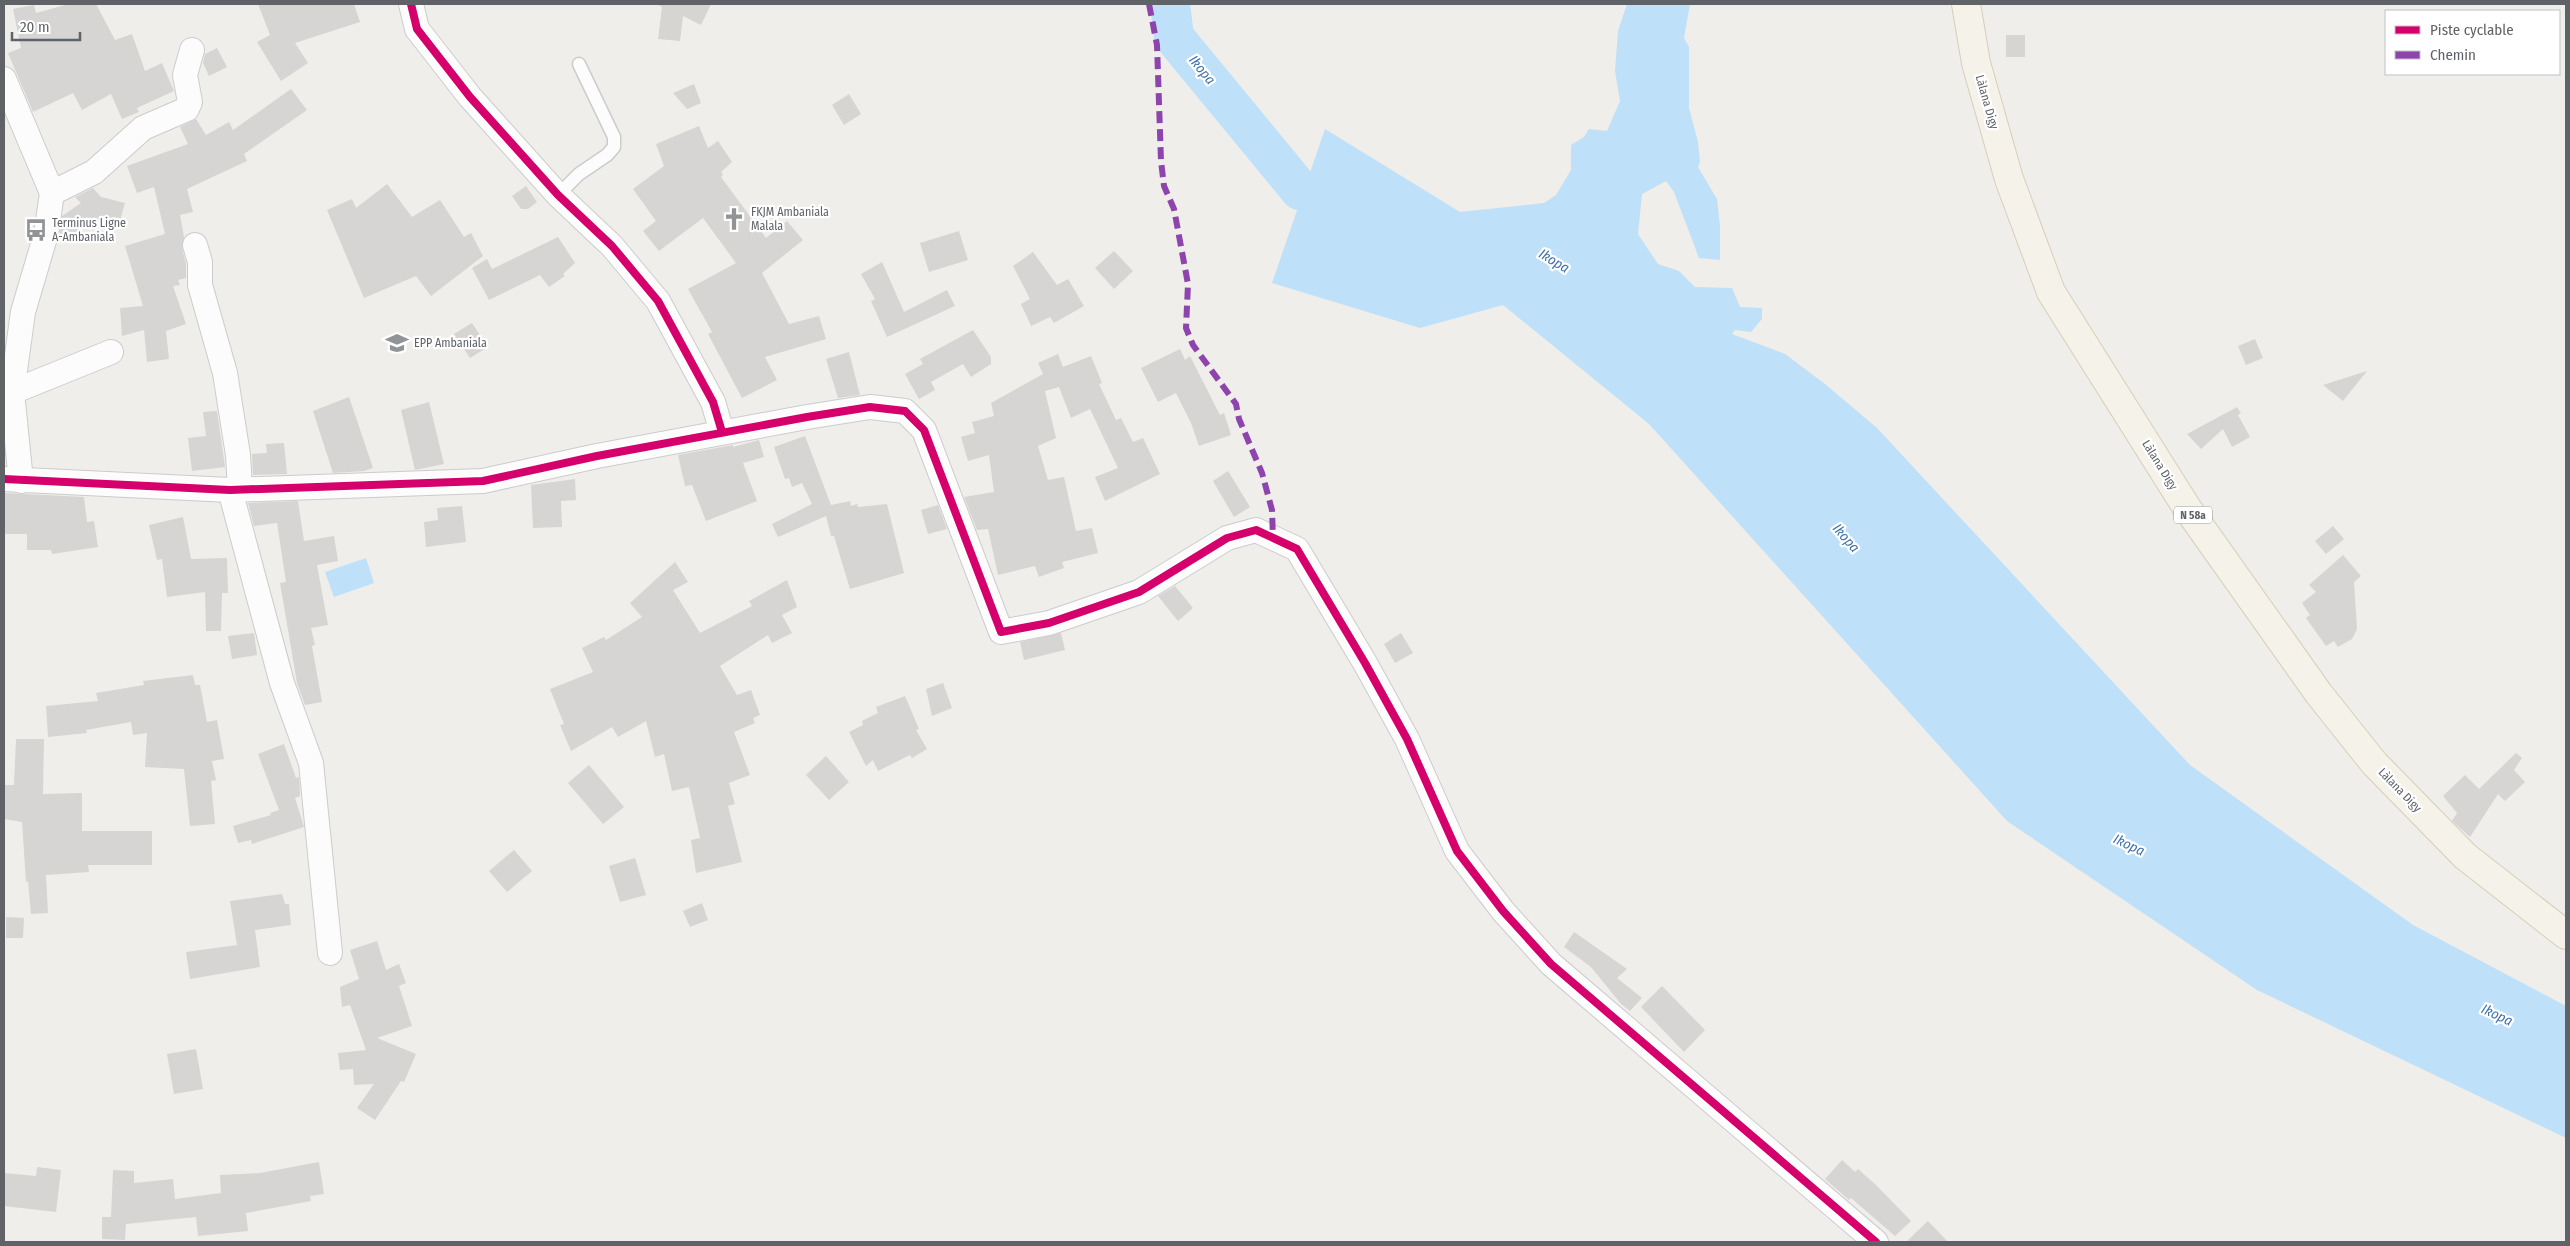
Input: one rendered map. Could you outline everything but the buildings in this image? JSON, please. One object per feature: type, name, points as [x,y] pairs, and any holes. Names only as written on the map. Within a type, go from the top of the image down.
[{"type":"main road","name":"Làlana Digy","points":[[1966,4],[1976,63],[2009,179],[2051,292],[2187,508],[2319,694],[2374,763],[2465,856],[2566,935]]},
{"type":"street","points":[[411,4],[417,29],[470,97],[558,195],[612,246],[658,301],[713,402],[722,432]]},
{"type":"street","points":[[52,193],[94,172],[143,128],[187,109],[190,102],[185,75],[192,50]]},
{"type":"street","points":[[4,79],[52,193],[46,234],[22,312],[12,392],[13,480],[235,490],[483,481],[722,432],[870,407],[905,410],[924,430],[1001,632],[1049,623],[1139,592],[1227,538],[1256,530],[1297,549],[1366,664],[1407,739],[1457,851],[1503,911],[1552,964],[1677,1070],[1788,1169],[1876,1242]]},
{"type":"street","points":[[195,245],[200,262],[200,284],[225,373],[238,455],[235,490],[282,683],[311,762],[330,953]]},
{"type":"street","points":[[12,392],[111,352]]},
{"type":"lane","points":[[558,195],[579,174],[608,155],[614,147],[614,137],[579,64]]},
{"type":"water","points":[[1627,4],[1690,4],[1684,38],[1689,47],[1689,108],[1698,142],[1700,162],[1698,167],[1717,199],[1720,226],[1720,260],[1699,258],[1674,192],[1666,181],[1642,194],[1638,234],[1658,264],[1679,271],[1695,287],[1732,288],[1740,307],[1762,308],[1762,319],[1751,332],[1735,330],[1732,334],[1785,354],[1825,384],[1877,428],[2190,765],[2413,925],[2566,1006],[2566,1138],[2257,990],[2007,821],[1649,424],[1503,305],[1420,328],[1272,283],[1325,129],[1460,212],[1544,203],[1556,195],[1571,170],[1571,145],[1584,137],[1589,129],[1607,131],[1620,101],[1615,71],[1618,31]]},
{"type":"water","points":[[366,558],[374,583],[334,597],[325,572]]},
{"type":"waterway","name":"Ikopa","points":[[1170,4],[1174,37],[1300,190],[1356,204]]},
{"type":"marked path","points":[[1149,4],[1157,45],[1161,161],[1164,186],[1174,209],[1188,284],[1186,328],[1193,345],[1236,404],[1239,419],[1262,473],[1272,510],[1273,538]]},
{"type":"cycle path","points":[[411,4],[417,29],[470,97],[558,195],[612,246],[658,301],[713,402],[722,432]]},
{"type":"cycle path","points":[[4,479],[230,490],[483,481],[597,456],[807,417],[870,407],[905,411],[924,430],[1001,632],[1049,623],[1139,592],[1227,538],[1256,530],[1297,549],[1365,663],[1407,739],[1457,851],[1503,911],[1551,964],[1876,1242]]},
{"type":"place","name":"FKJM Ambaniala Malala","points":[[734,219]]},
{"type":"place","name":"Terminus Ligne A-Ambaniala","points":[[36,230]]},
{"type":"place","name":"EPP Ambaniala","points":[[397,343]]}]
